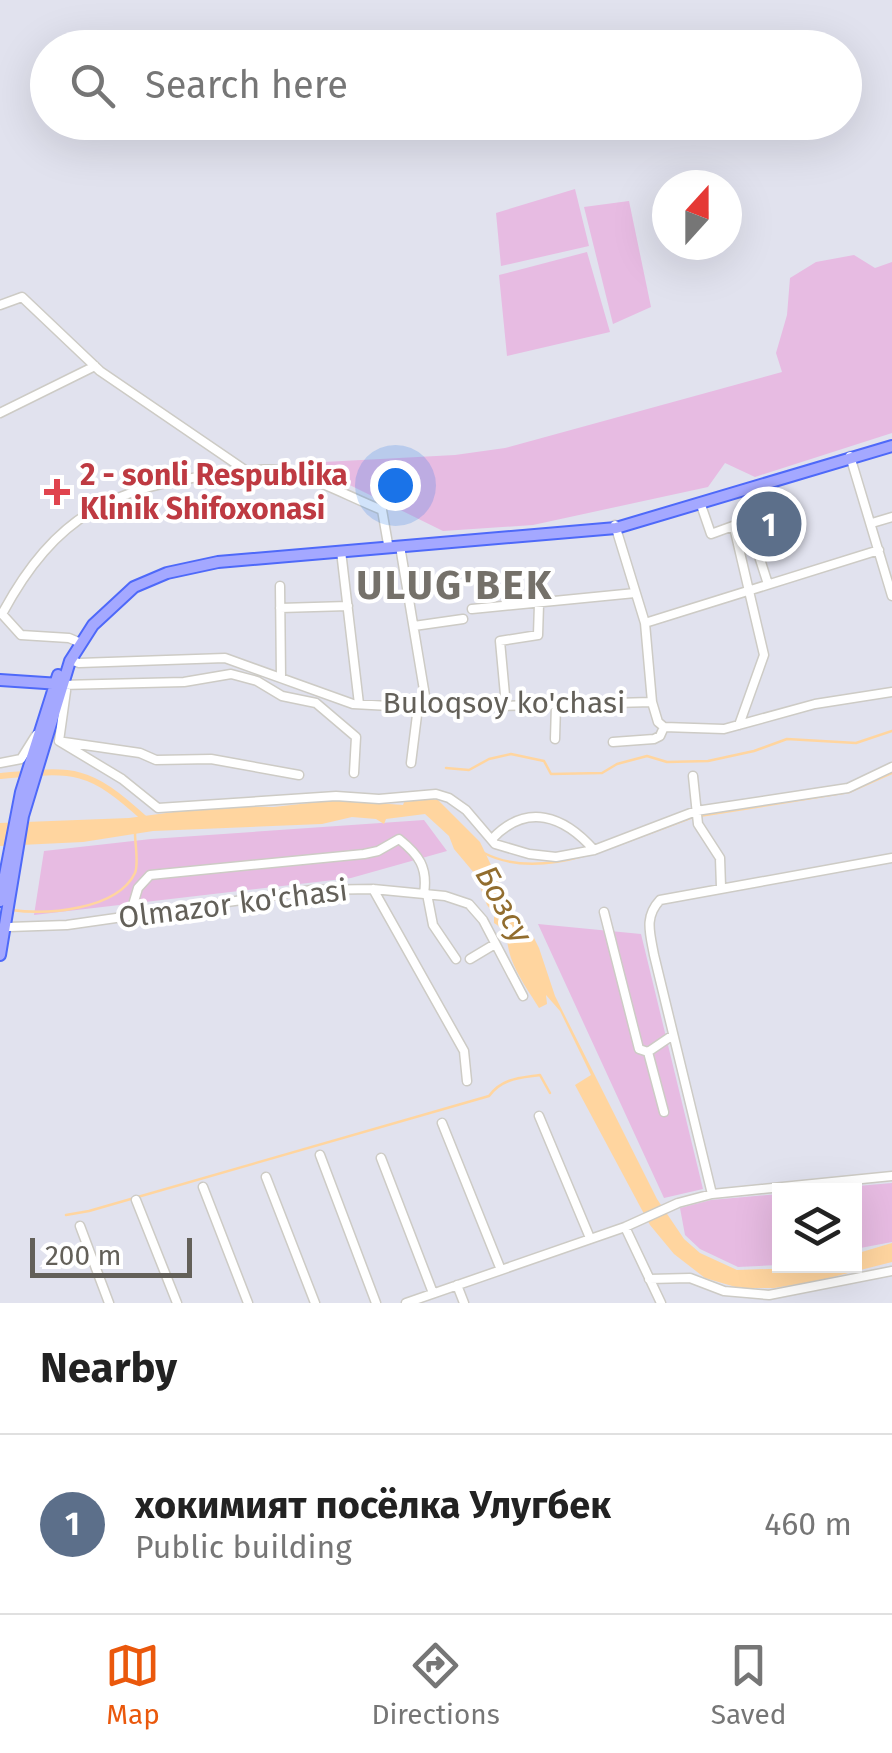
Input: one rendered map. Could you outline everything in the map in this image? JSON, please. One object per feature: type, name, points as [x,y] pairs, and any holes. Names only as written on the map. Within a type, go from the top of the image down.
[{"type":"main road","points":[[0,955],[3,900],[19,815],[68,660],[98,614],[141,579],[166,570],[244,555],[615,526],[701,505],[892,444]]},
{"type":"main road","points":[[615,526],[850,458]]},
{"type":"main road","points":[[79,642],[125,594],[167,572],[218,562],[394,545]]},
{"type":"main road","points":[[0,680],[61,684]]},
{"type":"main road","points":[[31,682],[42,689],[47,703]]},
{"type":"main road","points":[[34,758],[47,703],[61,684]]},
{"type":"street","points":[[0,305],[22,297],[95,366],[245,470]]},
{"type":"street","points":[[0,413],[95,366]]},
{"type":"street","points":[[850,458],[892,596]]},
{"type":"street","points":[[79,642],[21,635],[1,613],[31,567],[77,521],[120,494],[170,480],[245,470],[287,471],[382,510],[414,626],[422,708],[412,763]]},
{"type":"street","points":[[701,505],[712,534],[774,511],[763,486]]},
{"type":"street","points":[[872,524],[892,517]]},
{"type":"street","points":[[748,522],[768,584]]},
{"type":"street","points":[[615,526],[645,622],[652,702],[658,722],[664,726],[724,729],[815,704],[892,692]]},
{"type":"street","points":[[734,527],[764,655],[740,725]]},
{"type":"street","points":[[645,622],[879,550]]},
{"type":"street","points":[[341,551],[356,704],[342,722]]},
{"type":"street","points":[[280,586],[281,678]]},
{"type":"street","points":[[472,609],[635,593]]},
{"type":"street","points":[[506,706],[500,639],[538,634],[539,604]]},
{"type":"street","points":[[280,608],[348,606]]},
{"type":"street","points":[[414,626],[464,620]]},
{"type":"street","name":"Buloqsoy ko'chasi","points":[[68,660],[224,658],[356,704],[422,708],[652,702]]},
{"type":"street","points":[[59,741],[61,684],[184,682],[231,674],[257,681],[282,696],[316,703],[342,722],[356,737],[354,773]]},
{"type":"street","points":[[555,739],[556,704]]},
{"type":"street","points":[[613,742],[654,739],[664,726]]},
{"type":"street","points":[[0,764],[21,759],[38,732]]},
{"type":"street","points":[[59,741],[140,753],[156,760],[211,759],[299,776]]},
{"type":"street","points":[[59,741],[122,779],[158,808],[336,796],[436,794],[466,810],[495,844],[556,857],[594,850],[697,816],[848,788],[892,767]]},
{"type":"street","points":[[692,776],[697,816],[720,858],[721,887]]},
{"type":"street","points":[[492,838],[506,824],[526,817],[548,818],[575,828],[594,850]]},
{"type":"street","points":[[130,915],[138,888],[150,875],[364,854],[400,839],[414,851],[426,870],[425,894],[433,925],[456,960]]},
{"type":"street","points":[[712,1194],[648,920],[660,900],[892,858]]},
{"type":"street","points":[[373,889],[464,1050],[467,1082]]},
{"type":"street","name":"Olmazor ko'chasi","points":[[4,925],[67,925],[312,890],[373,889],[425,894],[469,904],[483,920],[523,996]]},
{"type":"street","points":[[604,912],[639,1050],[648,1052],[673,1035]]},
{"type":"street","points":[[470,960],[495,944]]},
{"type":"street","points":[[648,1052],[664,1112]]},
{"type":"street","points":[[539,1116],[590,1238]]},
{"type":"street","points":[[442,1123],[502,1270]]},
{"type":"street","points":[[320,1156],[376,1303]]},
{"type":"street","points":[[381,1158],[433,1293]]},
{"type":"street","points":[[406,1303],[712,1194],[892,1176]]},
{"type":"street","points":[[266,1177],[315,1303]]},
{"type":"street","points":[[204,1187],[248,1303]]},
{"type":"street","points":[[136,1200],[178,1303]]},
{"type":"street","points":[[80,1226],[109,1303]]},
{"type":"street","points":[[625,1227],[661,1303]]},
{"type":"street","points":[[650,1279],[690,1278],[724,1291],[769,1296],[892,1271]]},
{"type":"street","points":[[458,1286],[464,1303]]},
{"type":"shaded area","points":[[575,189],[589,246],[501,266],[496,213]]},
{"type":"shaded area","points":[[629,201],[651,307],[613,324],[584,207]]},
{"type":"shaded area","points":[[587,252],[610,332],[507,356],[499,275]]},
{"type":"shaded area","points":[[854,255],[875,268],[892,262],[892,433],[755,477],[725,463],[708,487],[533,525],[443,531],[305,463],[455,455],[505,448],[782,372],[776,353],[787,315],[790,278],[816,262]]},
{"type":"shaded area","points":[[424,820],[447,851],[351,878],[34,915],[44,851],[151,839]]},
{"type":"shaded area","points":[[538,924],[641,934],[703,1189],[664,1198]]},
{"type":"shaded area","points":[[892,1183],[892,1242],[862,1248],[862,1186]]},
{"type":"shaded area","points":[[772,1195],[772,1265],[738,1267],[700,1249],[685,1235],[680,1208],[711,1200]]},
{"type":"water","name":"Бозсу","points":[[335,800],[403,805],[405,800],[438,800],[480,842],[522,930],[534,938],[539,948],[555,996],[657,1199],[684,1239],[700,1253],[737,1270],[849,1273],[774,1288],[739,1288],[705,1278],[674,1254],[650,1225],[575,1085],[591,1075],[560,1011],[546,995],[547,1004],[539,1008],[516,971],[505,934],[494,923],[494,914],[475,874],[454,849],[449,836],[425,814],[386,819],[384,824],[376,819],[352,817],[322,824],[153,831],[83,842],[0,846],[0,823],[129,818],[219,806],[274,807]]},
{"type":"water","name":"Бозсу","points":[[892,1243],[892,1262],[862,1270],[862,1252]]},
{"type":"waterway","points":[[446,768],[469,770],[489,759],[511,754],[544,761],[551,774],[602,773],[617,764],[647,756],[667,762],[708,761],[787,739],[856,743],[892,731]]},
{"type":"waterway","points":[[0,776],[46,772],[79,775],[109,789],[145,819]]},
{"type":"waterway","points":[[615,846],[693,817],[849,792],[892,773]]},
{"type":"waterway","points":[[11,910],[61,910],[113,895],[135,873],[135,833]]},
{"type":"waterway","points":[[484,853],[533,864],[583,856]]},
{"type":"waterway","points":[[66,1215],[489,1096],[512,1080],[540,1075],[550,1093]]},
{"type":"place","name":"2 - sonli Respublika Klinik Shifoxonasi","points":[[57,492]]},
{"type":"place","name":"хокимият посёлка Улугбек","points":[[769,524]]},
{"type":"district","name":"ULUG'BEK","points":[[455,586]]}]
